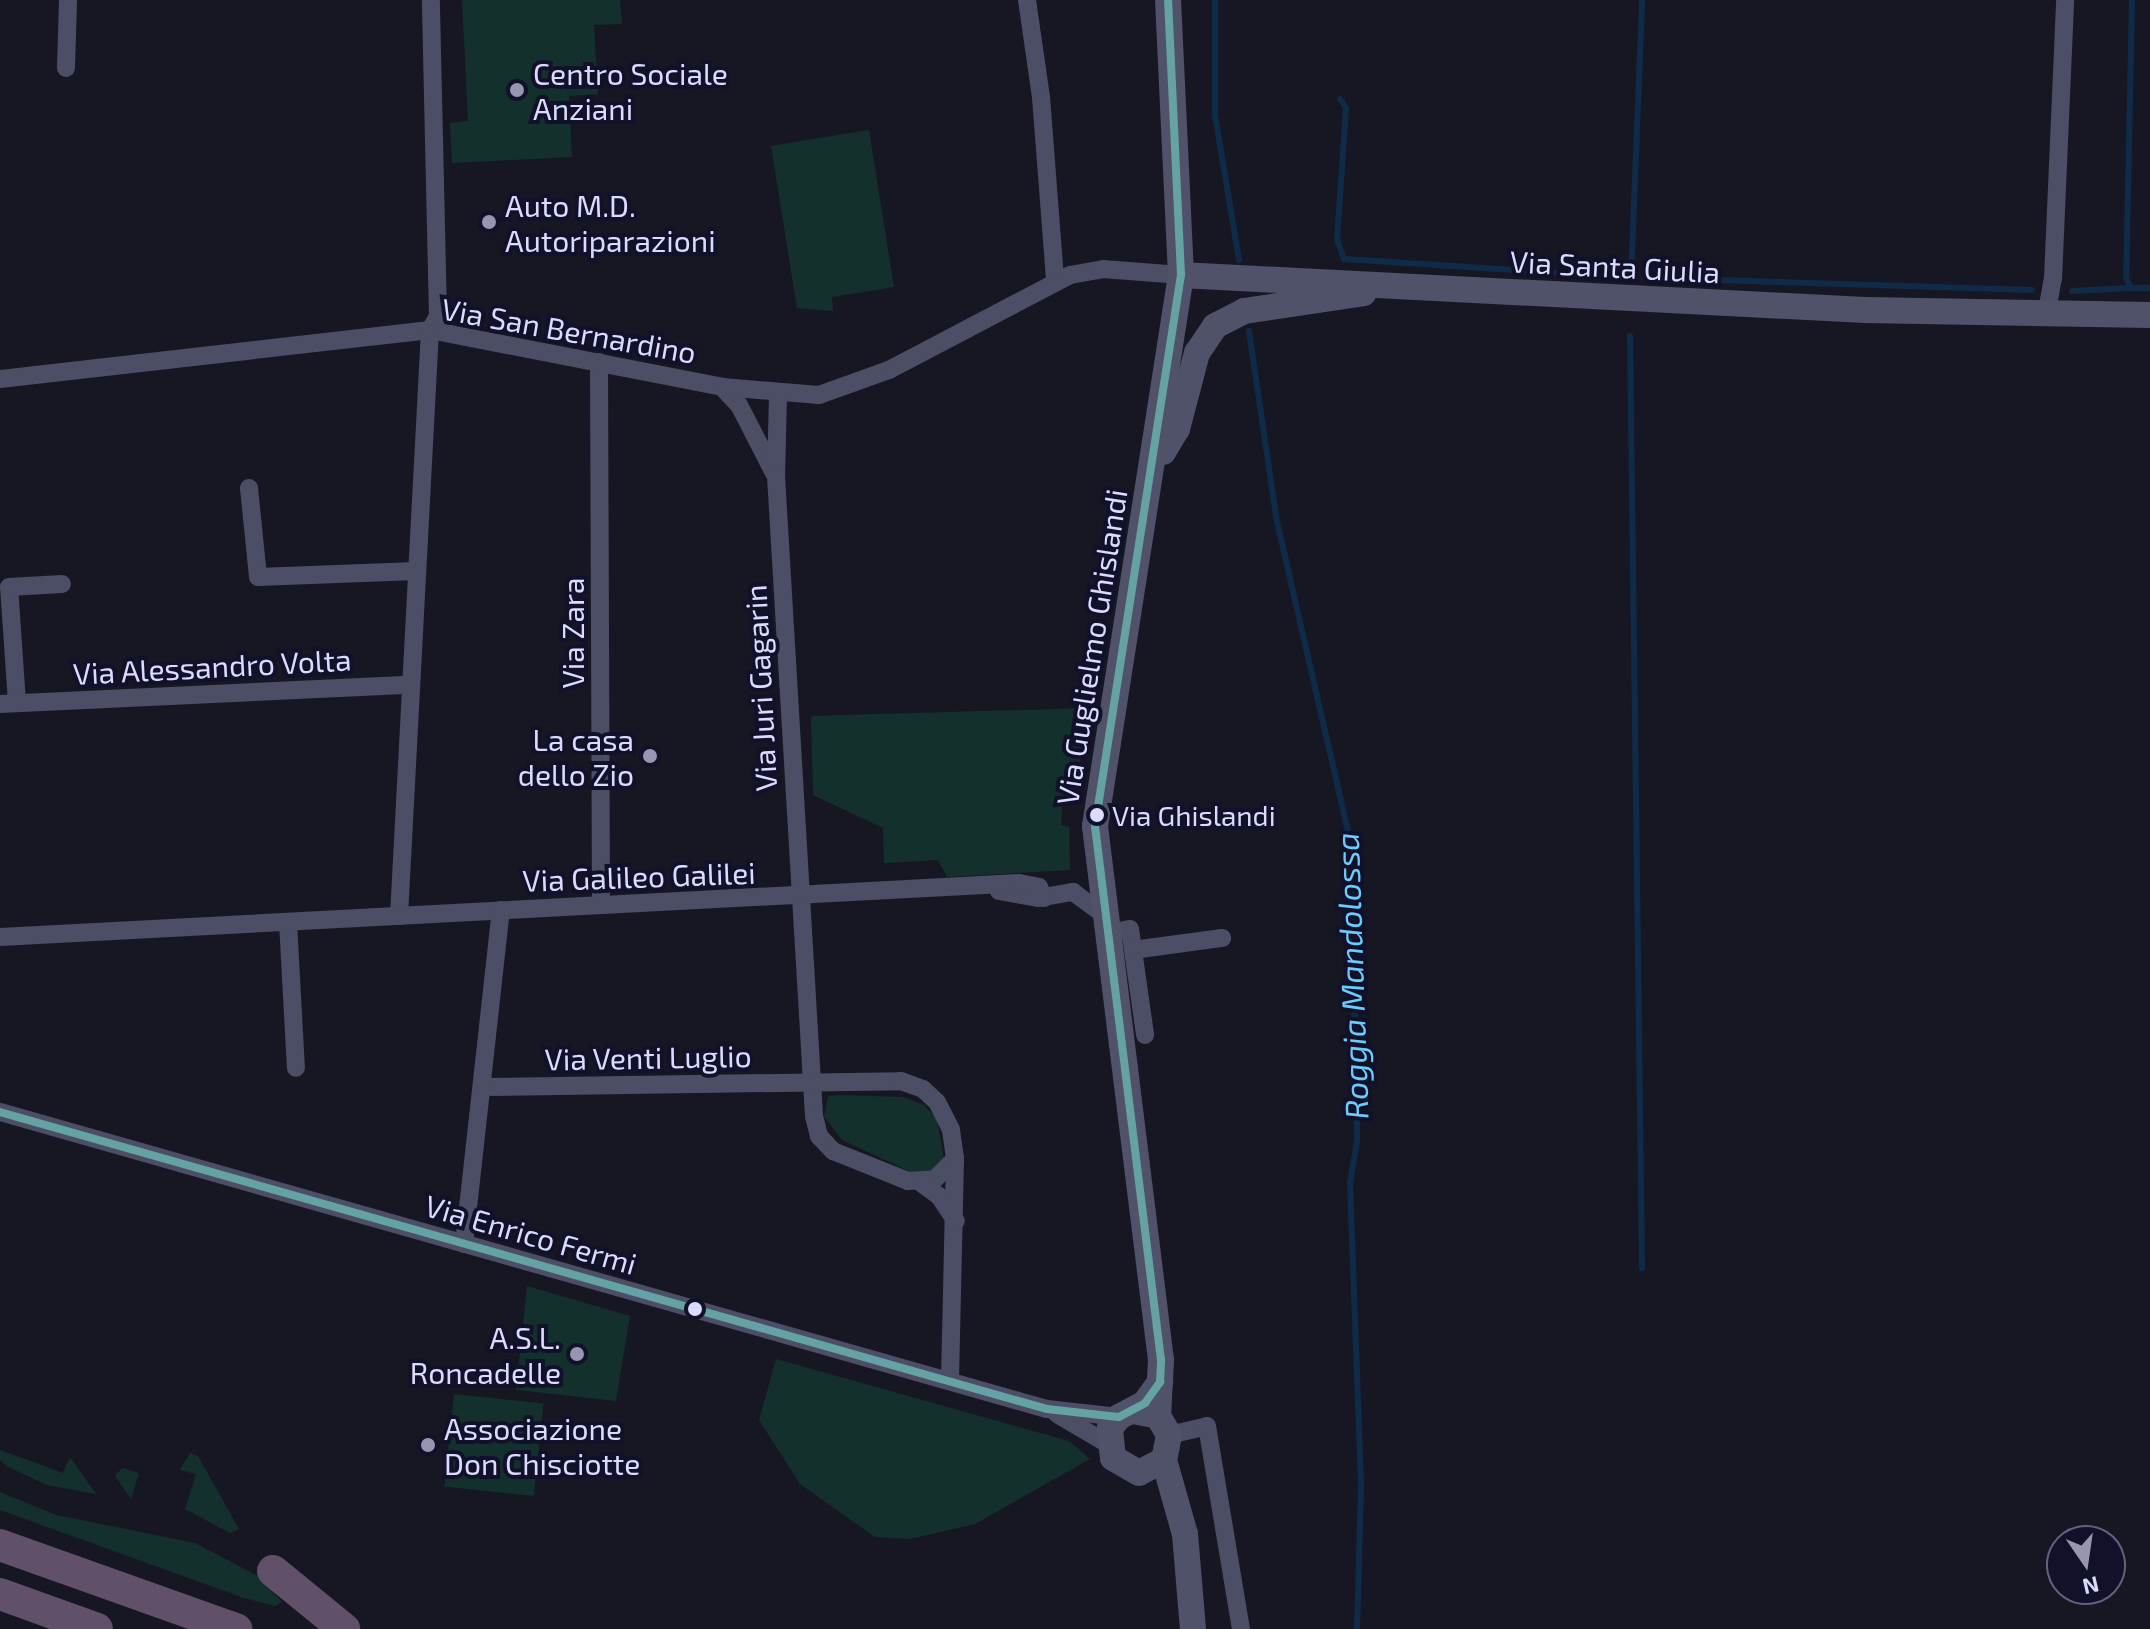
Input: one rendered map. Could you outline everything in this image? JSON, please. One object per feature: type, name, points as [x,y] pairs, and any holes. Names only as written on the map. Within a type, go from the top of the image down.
[{"type":"highway","points":[[0,1545],[236,1629]]},
{"type":"highway","points":[[273,1571],[344,1629]]},
{"type":"highway","points":[[0,1594],[97,1629]]},
{"type":"street","points":[[66,68],[68,0]]},
{"type":"street","points":[[399,916],[430,330],[438,316],[431,0]]},
{"type":"street","points":[[1027,0],[1041,97],[1055,281]]},
{"type":"street","name":"Via Guglielmo Ghislandi","points":[[1139,1473],[1160,1382],[1095,826],[1099,783],[1181,275],[1168,0]]},
{"type":"street","points":[[2046,317],[2053,279],[2065,0]]},
{"type":"street","name":"Via San Bernardino","points":[[0,379],[430,330],[722,387],[778,395],[819,395],[859,383],[1055,281],[1103,269],[1181,275]]},
{"type":"street","name":"Via Santa Giulia","points":[[1181,275],[2046,317],[2150,315]]},
{"type":"street","name":"Via Guglielmo Ghislandi","points":[[1152,468],[1177,429],[1197,353],[1215,326],[1244,311],[1331,301],[1383,286]]},
{"type":"street","name":"Via Zara","points":[[599,362],[601,904]]},
{"type":"street","name":"Via Juri Gagarin","points":[[722,387],[739,405],[776,476]]},
{"type":"street","name":"Via Juri Gagarin","points":[[778,395],[776,476],[799,898],[812,1083],[819,1136],[833,1151],[921,1183]]},
{"type":"street","points":[[249,488],[258,577],[416,571]]},
{"type":"street","name":"Via Alessandro Volta","points":[[62,584],[9,587],[9,704],[409,685]]},
{"type":"street","name":"Via Galileo Galilei","points":[[0,937],[601,904],[993,889],[1031,884],[1042,889],[1044,898],[1073,892],[1106,924]]},
{"type":"street","points":[[464,1244],[485,1087],[501,910]]},
{"type":"street","points":[[288,922],[296,1068]]},
{"type":"street","points":[[1106,924],[1130,929],[1145,1035]]},
{"type":"street","points":[[1133,950],[1222,938]]},
{"type":"street","name":"Via Venti Luglio","points":[[485,1087],[901,1081],[923,1089],[937,1102],[951,1130],[955,1159],[950,1381]]},
{"type":"street","name":"Via Enrico Fermi","points":[[0,1112],[1047,1409],[1149,1428]]},
{"type":"street","points":[[921,1183],[935,1179],[955,1159]]},
{"type":"street","points":[[921,1183],[939,1196],[956,1221]]},
{"type":"street","name":"Via Enrico Fermi","points":[[1047,1409],[1108,1444]]},
{"type":"street","name":"Via Guglielmo Ghislandi","points":[[1108,1444],[1149,1428],[1207,1426],[1241,1629]]},
{"type":"street","points":[[1149,1428],[1179,1504],[1193,1629]]},
{"type":"street","points":[[1108,1444],[1113,1458],[1139,1473],[1165,1507],[1187,1565]]},
{"type":"green space","points":[[462,0],[620,0],[622,24],[594,25],[598,94],[569,96],[572,157],[452,163],[450,123],[468,121]]},
{"type":"green space","points":[[869,130],[894,287],[832,297],[833,311],[797,308],[771,146]]},
{"type":"green space","points":[[1091,708],[1071,805],[1062,805],[1061,825],[1069,827],[1070,870],[947,877],[938,860],[884,863],[883,828],[813,795],[811,716]]},
{"type":"green space","points":[[828,1096],[903,1097],[924,1105],[937,1119],[944,1159],[935,1170],[911,1172],[842,1140],[824,1116]]},
{"type":"green space","points":[[527,1286],[630,1316],[616,1401],[516,1390]]},
{"type":"green space","points":[[776,1359],[1069,1441],[1090,1459],[975,1524],[910,1539],[875,1537],[800,1484],[759,1420]]},
{"type":"green space","points":[[454,1394],[544,1403],[534,1496],[444,1486]]},
{"type":"green space","points":[[0,1450],[63,1473],[70,1457],[96,1494],[47,1485],[8,1467],[0,1460]]},
{"type":"green space","points":[[190,1453],[198,1456],[239,1529],[230,1533],[185,1509],[196,1474],[180,1470]]},
{"type":"green space","points":[[122,1468],[139,1473],[131,1499],[115,1476]]},
{"type":"green space","points":[[0,1492],[56,1515],[195,1543],[256,1575],[282,1602],[275,1606],[244,1598],[0,1510]]},
{"type":"waterway","name":"Roggia Mandolossa","points":[[1215,0],[1215,115],[1239,260]]},
{"type":"waterway","points":[[1631,278],[1642,0]]},
{"type":"waterway","points":[[2132,0],[2126,278],[2131,288],[2150,288]]},
{"type":"waterway","points":[[1340,99],[1346,108],[1337,239],[1344,259],[1634,278]]},
{"type":"waterway","points":[[1717,280],[2032,290]]},
{"type":"waterway","points":[[2072,291],[2131,288]]},
{"type":"waterway","name":"Roggia Mandolossa","points":[[1249,331],[1276,517],[1351,845],[1357,1141],[1350,1183],[1361,1488],[1357,1629]]},
{"type":"waterway","points":[[1630,336],[1642,1268]]},
{"type":"transit line","points":[[0,1112],[1047,1409],[1119,1417],[1145,1403],[1160,1382],[1161,1360],[1095,826],[1181,275],[1168,0]]},
{"type":"place","name":"Centro Sociale Anziani","points":[[517,90]]},
{"type":"place","name":"Auto M.D. Autoriparazioni","points":[[489,222]]},
{"type":"place","name":"La casa dello Zio","points":[[650,756]]},
{"type":"place","name":"Via Ghislandi","points":[[1097,815]]},
{"type":"place","name":"A.S.L. Roncadelle","points":[[577,1354]]},
{"type":"place","name":"Associazione Don Chisciotte","points":[[428,1445]]}]
